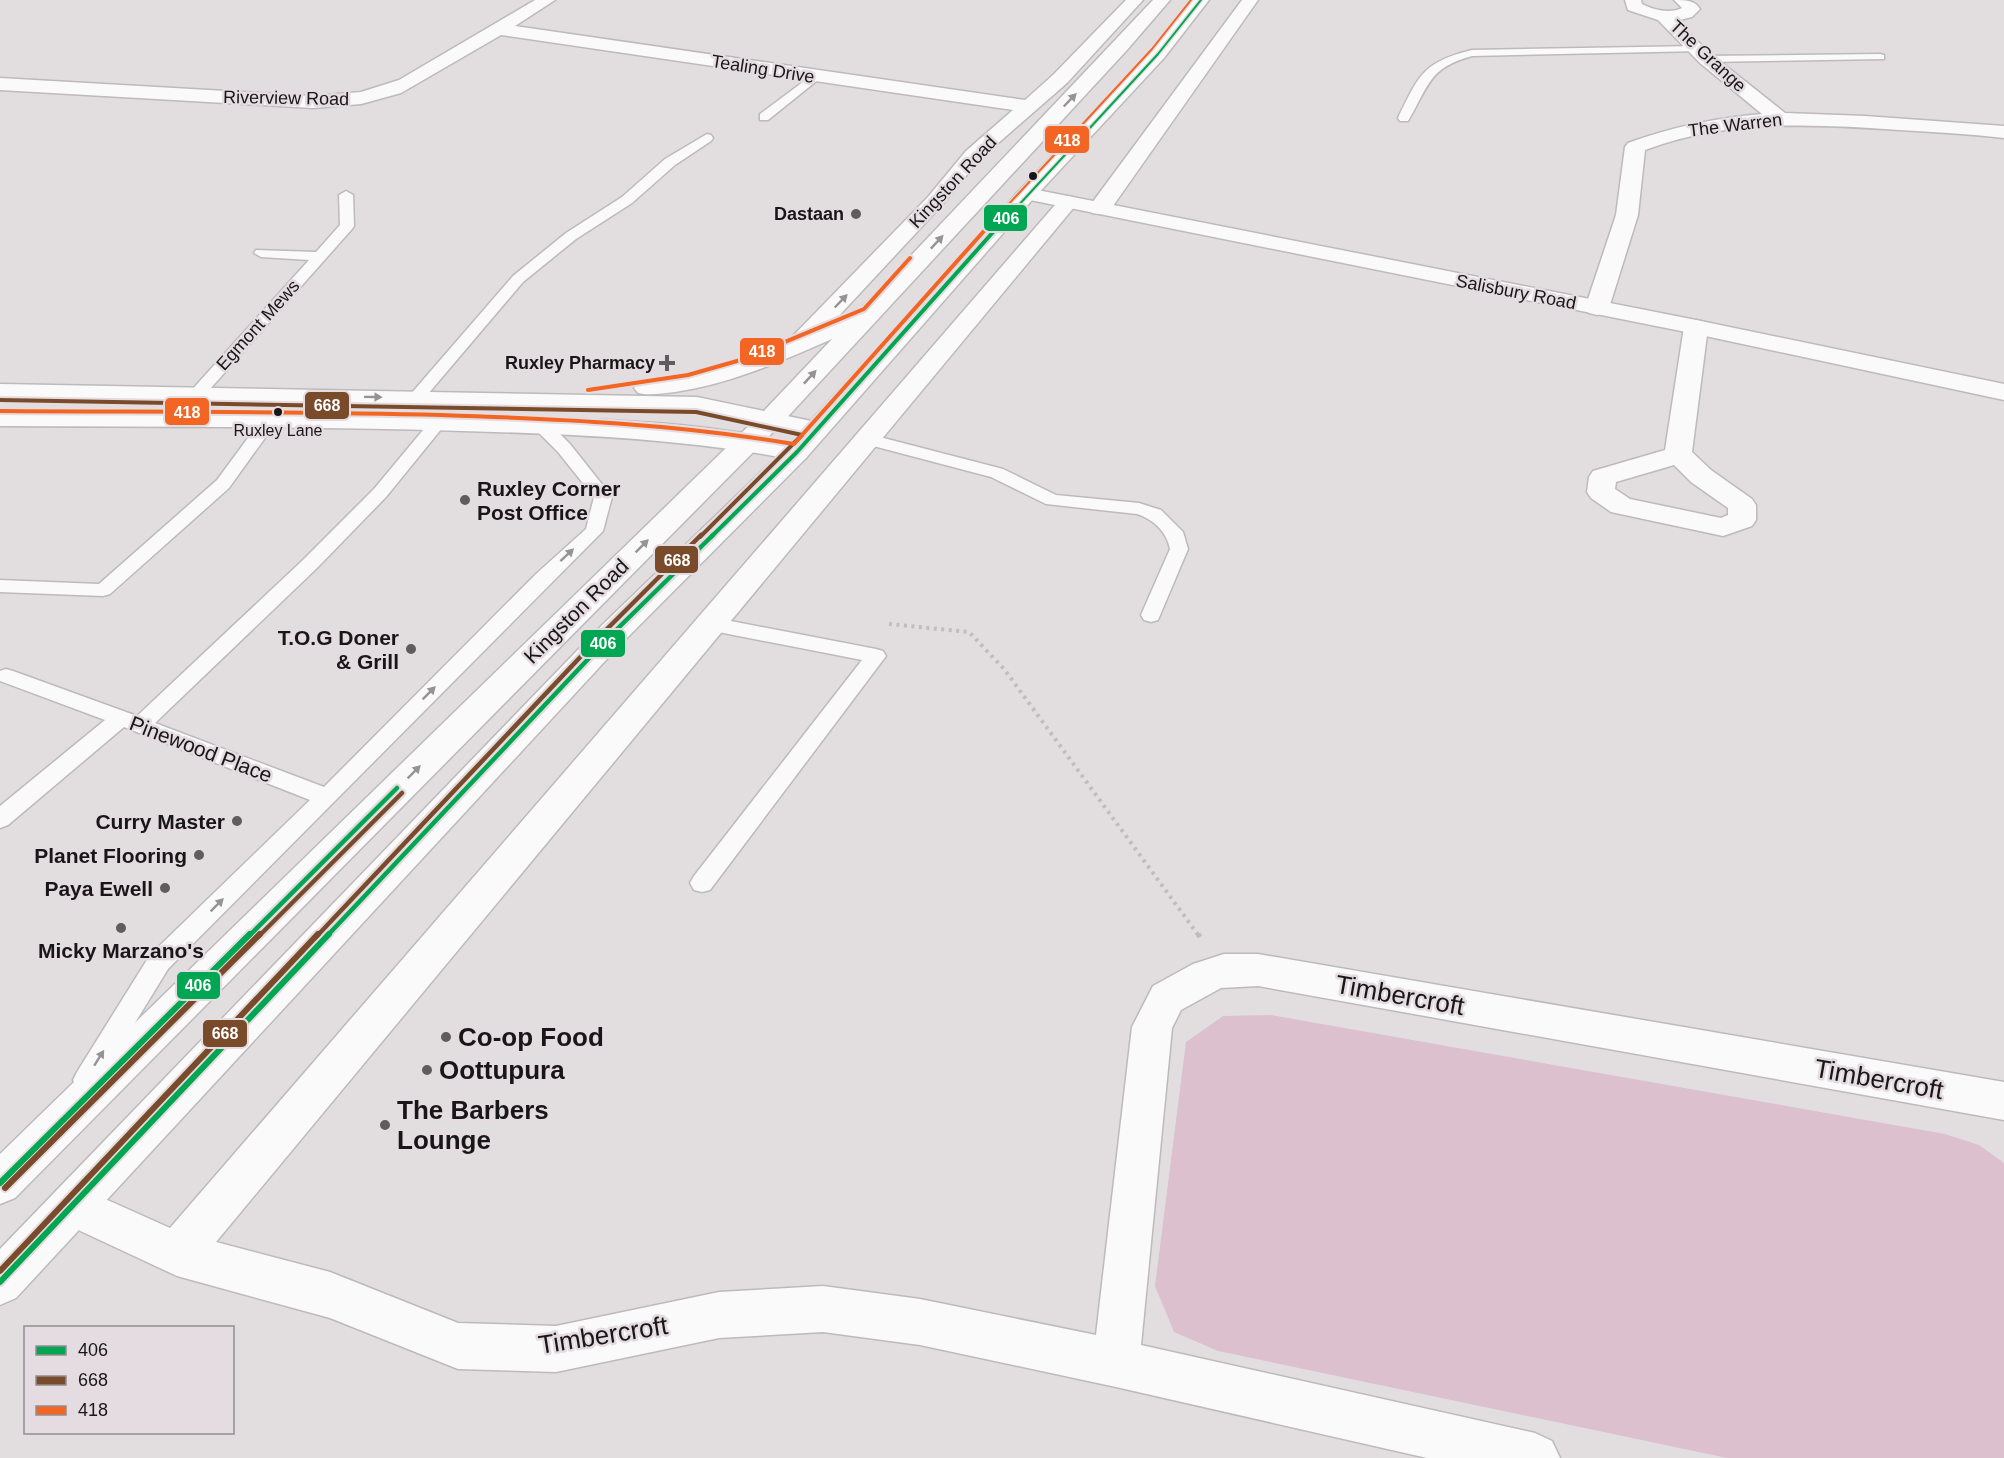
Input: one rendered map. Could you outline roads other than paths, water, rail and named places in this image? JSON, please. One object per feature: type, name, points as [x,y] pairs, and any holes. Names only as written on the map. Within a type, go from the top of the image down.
[{"type":"main road","name":"Riverview Road","points":[[0,84],[313,102],[354,100],[391,91],[406,84],[547,0]]},
{"type":"main road","name":"Kingston Road","points":[[800,343],[921,215],[973,155],[1060,79],[1136,0]]},
{"type":"main road","name":"Kingston Road","points":[[0,1183],[759,430],[1162,0]]},
{"type":"main road","name":"Kingston Road","points":[[0,1282],[608,638],[807,441],[1027,194],[1158,54],[1201,0]]},
{"type":"main road","points":[[1100,208],[1250,0]]},
{"type":"main road","name":"The Grange","points":[[1633,0],[1634,6],[1639,9],[1665,15],[1689,12],[1691,6],[1682,0]]},
{"type":"main road","name":"The Grange","points":[[1665,15],[1668,21],[1702,54],[1779,118]]},
{"type":"main road","name":"Tealing Drive","points":[[499,29],[815,77],[1028,106]]},
{"type":"main road","name":"The Warren","points":[[1596,308],[1627,215],[1635,147],[1663,135],[1721,124],[1779,118],[1864,121],[2004,132]]},
{"type":"main road","name":"Salisbury Road","points":[[1027,194],[1696,327],[2004,392]]},
{"type":"main road","points":[[177,1254],[1068,202]]},
{"type":"main road","points":[[556,401],[690,382],[746,366],[868,315]]},
{"type":"main road","points":[[1678,454],[1696,327]]},
{"type":"main road","points":[[0,392],[697,405],[759,430],[807,441]]},
{"type":"main road","points":[[0,418],[401,421],[653,431],[759,430]]},
{"type":"main road","name":"Timbercroft","points":[[1116,1363],[1152,1027],[1167,998],[1207,976],[1224,970],[1269,972],[2004,1101]]},
{"type":"main road","name":"Timbercroft","points":[[74,1206],[177,1254],[330,1295],[459,1346],[556,1349],[719,1315],[823,1309],[920,1322],[1116,1363],[1534,1458]]},
{"type":"lane","points":[[1404,118],[1424,77],[1437,64],[1472,53],[1880,57]]},
{"type":"lane","points":[[764,117],[815,77]]},
{"type":"lane","points":[[401,421],[416,398],[518,279],[571,236],[627,200],[670,162],[707,138]]},
{"type":"lane","name":"Egmont Mews","points":[[196,395],[347,226],[346,195]]},
{"type":"lane","name":"Egmont Mews","points":[[261,253],[320,256]]},
{"type":"lane","points":[[0,586],[103,590],[223,484],[287,396]]},
{"type":"lane","points":[[6,676],[131,721],[310,564],[380,493],[439,422]]},
{"type":"lane","points":[[57,1126],[159,962],[327,797],[543,578],[594,531],[603,497],[564,448],[542,426]]},
{"type":"lane","points":[[867,439],[998,473],[1052,500],[1139,509],[1155,514],[1177,536],[1179,549],[1151,615]]},
{"type":"lane","points":[[702,884],[876,656],[710,624]]},
{"type":"lane","name":"Pinewood Place","points":[[0,819],[131,721],[327,797]]},
{"type":"place","name":"Dastaan","points":[[856,214]]},
{"type":"place","name":"Ruxley Pharmacy","points":[[667,363]]},
{"type":"place","name":"Ruxley Lane","points":[[278,412]]},
{"type":"place","name":"Ruxley Corner Post Office","points":[[465,500]]},
{"type":"place","name":"T.O.G Doner & Grill","points":[[411,649]]},
{"type":"place","name":"Curry Master","points":[[237,821]]},
{"type":"place","name":"Planet Flooring","points":[[199,855]]},
{"type":"place","name":"Paya Ewell","points":[[165,888]]},
{"type":"place","name":"Micky Marzano's","points":[[121,928]]},
{"type":"place","name":"Co-op Food","points":[[446,1037]]},
{"type":"place","name":"Oottupura","points":[[427,1070]]},
{"type":"place","name":"The Barbers Lounge","points":[[385,1125]]}]
